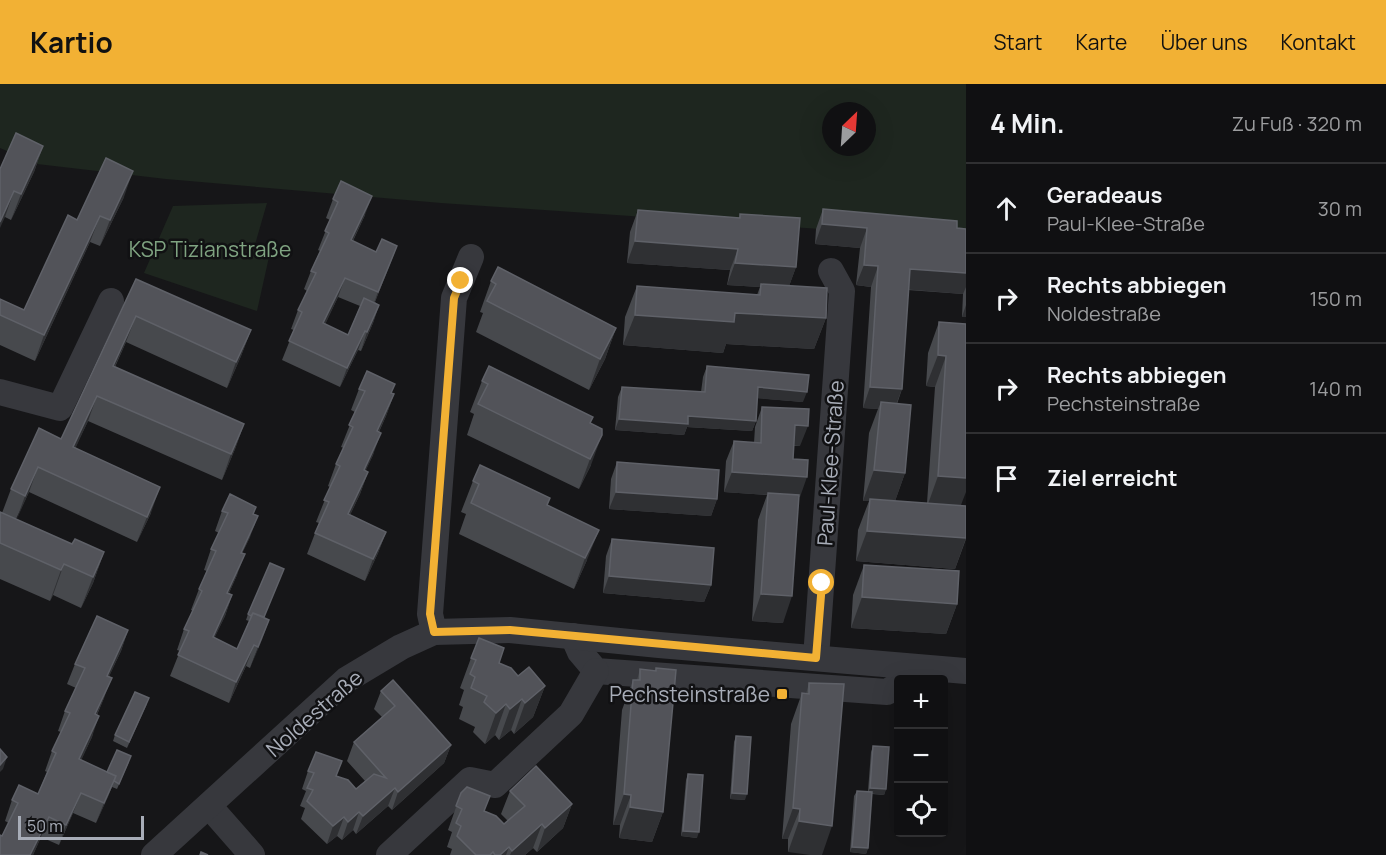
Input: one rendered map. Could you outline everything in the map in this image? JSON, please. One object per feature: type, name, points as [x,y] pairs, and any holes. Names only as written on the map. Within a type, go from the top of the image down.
[{"type":"street","points":[[434,632],[430,614],[454,298],[471,257]]},
{"type":"street","name":"Paul-Klee-Straße","points":[[816,658],[842,291],[831,271]]},
{"type":"street","points":[[0,392],[60,408],[111,301]]},
{"type":"street","name":"Noldestraße","points":[[154,855],[346,680],[401,646],[434,632],[510,630],[816,658],[896,675]]},
{"type":"street","points":[[388,855],[470,780],[495,785],[572,714],[596,671],[580,652],[573,636]]},
{"type":"street","name":"Noldestraße","points":[[596,671],[887,692],[894,686]]},
{"type":"street","name":"Noldestraße","points":[[925,675],[966,671]]},
{"type":"street","points":[[209,806],[252,855]]},
{"type":"green space","points":[[0,84],[966,84],[966,239],[441,203],[166,179],[37,164],[0,148]]},
{"type":"green space","name":"KSP Tizianstraße","points":[[267,203],[254,248],[269,257],[257,311],[144,273],[173,206]]},
{"type":"building","points":[[16,133],[43,146],[21,194],[14,191],[0,222],[0,169]]},
{"type":"building","points":[[106,158],[133,171],[110,220],[100,216],[44,335],[0,315],[0,299],[24,310],[68,215],[77,220]]},
{"type":"building","points":[[341,181],[372,196],[351,240],[376,252],[382,239],[397,246],[378,292],[345,278],[323,323],[348,335],[364,298],[379,305],[347,368],[289,341],[302,312],[298,310],[316,273],[311,271],[329,233],[325,231],[338,202],[333,199]]},
{"type":"building","points":[[823,209],[957,221],[957,228],[966,229],[966,273],[910,269],[902,389],[870,387],[878,266],[864,265],[867,228],[822,224]]},
{"type":"building","points":[[638,210],[740,218],[740,214],[800,218],[796,267],[735,263],[738,249],[635,241]]},
{"type":"building","points":[[498,267],[616,328],[600,359],[487,301],[496,284],[491,281]]},
{"type":"building","points":[[136,279],[251,330],[236,362],[136,316],[113,366],[244,424],[231,454],[97,396],[73,447],[160,487],[147,517],[38,467],[25,496],[11,489],[39,428],[61,439]]},
{"type":"building","points":[[761,284],[827,288],[826,318],[735,313],[734,322],[635,315],[637,286],[760,295]]},
{"type":"building","points":[[939,322],[966,324],[966,478],[938,476],[946,356],[938,355]]},
{"type":"building","points":[[489,366],[593,417],[590,423],[602,429],[602,435],[590,459],[478,404],[488,384],[482,381]]},
{"type":"building","points":[[707,366],[809,375],[807,392],[758,387],[756,421],[688,416],[688,424],[619,419],[622,387],[705,392]]},
{"type":"building","points":[[367,371],[395,384],[391,393],[394,394],[377,431],[381,433],[364,470],[368,472],[348,514],[386,532],[373,559],[315,533],[329,502],[324,500],[340,466],[336,464],[353,427],[349,425],[365,391],[359,389]]},
{"type":"building","points":[[881,402],[911,405],[905,473],[874,470]]},
{"type":"building","points":[[762,407],[809,409],[808,426],[795,425],[793,459],[808,460],[807,477],[732,472],[734,441],[761,443]]},
{"type":"building","points":[[617,462],[719,470],[717,499],[616,492]]},
{"type":"building","points":[[480,465],[550,498],[547,505],[599,530],[585,558],[471,503],[479,484],[473,481]]},
{"type":"building","points":[[768,493],[799,495],[792,596],[761,594]]},
{"type":"building","points":[[230,494],[256,507],[253,514],[258,516],[241,553],[245,554],[227,593],[232,595],[213,637],[237,649],[253,613],[269,620],[258,647],[254,645],[236,682],[178,655],[189,631],[184,629],[202,591],[199,589],[216,551],[211,549],[228,513],[222,511]]},
{"type":"building","points":[[870,499],[966,506],[966,538],[867,531]]},
{"type":"building","points":[[0,512],[72,544],[75,539],[104,552],[93,577],[64,564],[61,570],[0,543]]},
{"type":"building","points":[[612,539],[714,548],[711,585],[609,576]]},
{"type":"building","points":[[270,563],[284,569],[264,617],[253,613],[251,616],[248,614]]},
{"type":"building","points":[[864,565],[959,571],[957,604],[862,597]]},
{"type":"building","points":[[97,616],[128,630],[107,676],[112,678],[95,714],[99,716],[79,759],[116,776],[104,803],[81,793],[66,825],[49,817],[30,855],[0,855],[0,835],[2,836],[18,803],[12,800],[19,785],[38,794],[56,753],[52,751],[70,713],[65,711],[85,668],[75,664]]},
{"type":"building","points":[[479,638],[504,648],[499,663],[511,668],[518,676],[529,667],[545,686],[525,703],[522,699],[510,709],[506,704],[496,713],[484,702],[487,696],[471,688],[475,677],[470,674],[476,660],[471,658]]},
{"type":"building","points":[[656,668],[676,670],[663,812],[630,807],[631,795],[624,794],[633,680],[640,680],[640,669],[656,671]]},
{"type":"building","points":[[393,680],[451,745],[398,792],[395,788],[363,816],[359,812],[348,822],[344,817],[333,826],[307,801],[313,790],[307,788],[314,773],[308,771],[316,752],[342,761],[336,776],[348,780],[356,789],[374,774],[386,778],[354,742],[395,706],[381,691]]},
{"type":"building","points":[[809,683],[844,684],[832,826],[799,821],[800,809],[793,808],[802,693],[809,694]]},
{"type":"building","points":[[135,692],[149,698],[129,742],[115,735]]},
{"type":"building","points":[[736,736],[751,737],[747,794],[732,793]]},
{"type":"building","points":[[873,746],[889,747],[886,789],[870,788]]},
{"type":"building","points":[[0,749],[7,757],[0,765]]},
{"type":"building","points":[[117,750],[131,756],[119,784],[114,781],[116,776],[107,772]]},
{"type":"building","points":[[536,766],[572,804],[545,828],[542,824],[512,851],[509,847],[500,855],[495,855],[493,852],[490,855],[476,855],[457,836],[461,826],[456,823],[462,809],[456,806],[461,793],[467,787],[490,796],[484,811],[496,816],[504,824],[525,806],[510,791]]},
{"type":"building","points":[[688,774],[703,775],[699,832],[683,831]]},
{"type":"building","points":[[857,791],[872,792],[868,848],[852,847]]},
{"type":"place","name":"Pechsteinstraße","points":[[782,694]]},
{"type":"route","points":[[461,281],[454,298],[430,614],[434,632],[510,630],[816,658],[822,583]]}]
